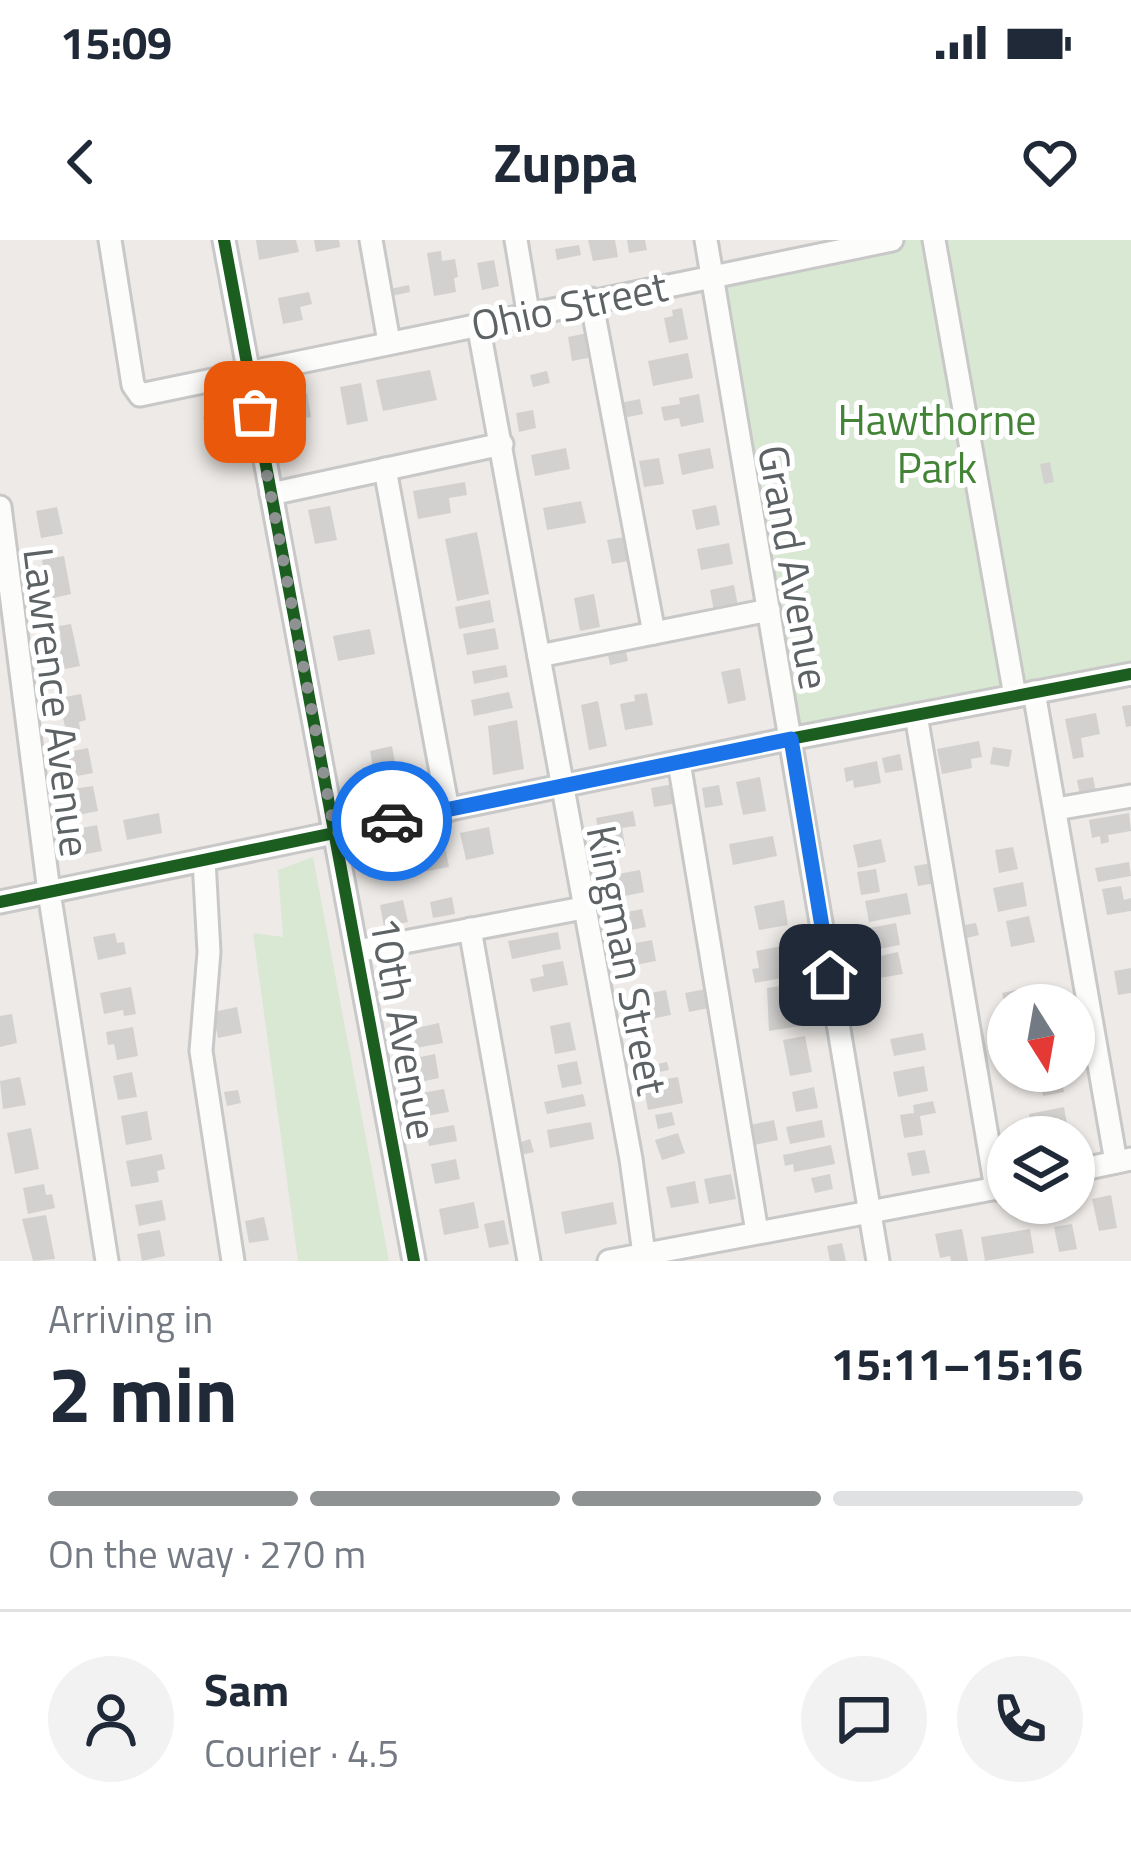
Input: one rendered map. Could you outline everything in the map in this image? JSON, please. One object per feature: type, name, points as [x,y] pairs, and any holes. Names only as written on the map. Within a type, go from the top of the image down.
[{"type":"street","name":"Ohio Street","points":[[110,240],[133,385],[140,395],[892,240]]},
{"type":"street","name":"10th Avenue","points":[[224,240],[415,1261]]},
{"type":"street","points":[[371,240],[389,342]]},
{"type":"street","points":[[516,240],[528,312]]},
{"type":"street","name":"Grand Avenue","points":[[706,240],[878,1261]]},
{"type":"street","points":[[934,240],[1024,694],[1055,809],[1124,1160]]},
{"type":"street","points":[[591,299],[654,633]]},
{"type":"street","name":"Kingman Street","points":[[478,324],[631,1159],[644,1254]]},
{"type":"street","points":[[271,494],[502,444]]},
{"type":"street","points":[[386,470],[448,810]]},
{"type":"street","name":"Lawrence Avenue","points":[[0,507],[49,892],[107,1261]]},
{"type":"street","points":[[539,656],[769,610]]},
{"type":"street","points":[[0,902],[1131,674]]},
{"type":"street","points":[[916,715],[989,1116]]},
{"type":"street","points":[[679,762],[757,1232]]},
{"type":"street","points":[[1055,809],[1131,796]]},
{"type":"street","points":[[204,860],[209,952],[201,1051],[233,1261]]},
{"type":"street","points":[[357,950],[583,908]]},
{"type":"street","points":[[470,929],[530,1261]]},
{"type":"street","points":[[609,1261],[987,1190]]},
{"type":"green space","name":"Hawthorne Park","points":[[892,240],[1131,240],[1131,674],[791,739],[712,275]]},
{"type":"green space","points":[[313,857],[389,1261],[298,1261],[253,933],[283,937],[278,870]]},
{"type":"building","points":[[256,240],[296,240],[299,252],[259,260]]},
{"type":"building","points":[[314,240],[339,240],[340,247],[316,252]]},
{"type":"building","points":[[588,240],[615,240],[618,257],[593,261]]},
{"type":"building","points":[[627,240],[645,240],[647,250],[629,253]]},
{"type":"building","points":[[579,245],[581,255],[557,260],[555,249]]},
{"type":"building","points":[[441,251],[442,261],[455,259],[456,292],[434,296],[427,253]]},
{"type":"building","points":[[494,260],[499,286],[482,290],[477,263]]},
{"type":"building","points":[[409,285],[410,292],[391,296],[390,289]]},
{"type":"building","points":[[309,292],[312,304],[300,307],[303,320],[283,324],[278,298]]},
{"type":"building","points":[[682,308],[688,339],[669,343],[664,318]]},
{"type":"building","points":[[588,333],[593,357],[572,361],[568,337]]},
{"type":"building","points":[[688,353],[693,378],[653,386],[648,361]]},
{"type":"building","points":[[430,370],[437,400],[383,411],[376,380]]},
{"type":"building","points":[[547,371],[550,383],[533,387],[530,375]]},
{"type":"building","points":[[361,383],[368,421],[347,425],[340,387]]},
{"type":"building","points":[[307,393],[311,417],[294,420],[289,396]]},
{"type":"building","points":[[699,394],[704,422],[681,427],[679,418],[664,421],[661,407]]},
{"type":"building","points":[[640,399],[643,414],[623,418],[620,403]]},
{"type":"building","points":[[533,410],[536,428],[519,432],[516,413]]},
{"type":"building","points":[[230,412],[232,422],[216,425],[218,435],[207,437],[203,417]]},
{"type":"building","points":[[566,448],[570,469],[535,476],[531,455]]},
{"type":"building","points":[[710,448],[714,468],[682,475],[678,454]]},
{"type":"building","points":[[659,458],[664,484],[644,487],[639,461]]},
{"type":"building","points":[[1050,462],[1054,482],[1044,484],[1040,464]]},
{"type":"building","points":[[465,482],[467,495],[449,498],[451,513],[418,519],[413,491]]},
{"type":"building","points":[[581,501],[586,523],[547,530],[543,508]]},
{"type":"building","points":[[716,505],[720,525],[696,530],[692,510]]},
{"type":"building","points":[[330,506],[337,540],[315,544],[308,510]]},
{"type":"building","points":[[57,507],[63,534],[41,538],[36,511]]},
{"type":"building","points":[[477,532],[489,594],[457,601],[445,539]]},
{"type":"building","points":[[624,537],[628,561],[612,564],[607,540]]},
{"type":"building","points":[[729,543],[733,564],[701,570],[697,549]]},
{"type":"building","points":[[64,556],[71,594],[49,599],[42,560]]},
{"type":"building","points":[[734,585],[738,606],[714,611],[710,590]]},
{"type":"building","points":[[594,594],[600,627],[580,631],[574,598]]},
{"type":"building","points":[[490,600],[494,622],[459,629],[455,607]]},
{"type":"building","points":[[71,624],[80,666],[59,670],[53,641],[61,639],[59,626]]},
{"type":"building","points":[[495,628],[499,649],[467,655],[463,634]]},
{"type":"building","points":[[370,629],[375,654],[338,661],[333,636]]},
{"type":"building","points":[[625,647],[628,661],[610,665],[607,650]]},
{"type":"building","points":[[506,665],[508,677],[474,684],[472,671]]},
{"type":"building","points":[[740,668],[746,700],[728,704],[721,672]]},
{"type":"building","points":[[509,692],[513,708],[474,716],[471,700]]},
{"type":"building","points":[[647,693],[653,725],[625,730],[620,704]]},
{"type":"building","points":[[81,694],[86,720],[79,722],[80,729],[66,732],[59,698]]},
{"type":"building","points":[[598,701],[607,746],[589,750],[581,705]]},
{"type":"building","points":[[1131,705],[1131,726],[1126,727],[1122,706]]},
{"type":"building","points":[[1096,713],[1100,734],[1081,738],[1084,757],[1073,759],[1065,719]]},
{"type":"building","points":[[517,720],[524,769],[493,775],[488,726]]},
{"type":"building","points":[[979,741],[982,757],[971,759],[972,768],[942,774],[937,749]]},
{"type":"building","points":[[392,746],[398,780],[376,784],[370,751]]},
{"type":"building","points":[[993,747],[1012,750],[1009,767],[990,764]]},
{"type":"building","points":[[88,748],[93,773],[72,777],[68,752]]},
{"type":"building","points":[[900,754],[903,770],[885,773],[882,758]]},
{"type":"building","points":[[877,761],[881,783],[854,788],[853,780],[846,782],[844,768]]},
{"type":"building","points":[[760,777],[766,811],[743,815],[736,782]]},
{"type":"building","points":[[1093,777],[1096,792],[1080,795],[1077,780]]},
{"type":"building","points":[[674,784],[678,803],[654,807],[651,788]]},
{"type":"building","points":[[719,785],[723,805],[705,808],[702,788]]},
{"type":"building","points":[[93,786],[98,811],[78,815],[73,789]]},
{"type":"building","points":[[633,811],[636,826],[622,828],[625,846],[602,850],[596,818]]},
{"type":"building","points":[[159,813],[162,833],[127,840],[123,820]]},
{"type":"building","points":[[1129,813],[1131,831],[1108,835],[1109,842],[1101,844],[1100,836],[1092,838],[1089,820]]},
{"type":"building","points":[[97,825],[102,851],[82,855],[77,829]]},
{"type":"building","points":[[489,827],[494,854],[466,860],[460,833]]},
{"type":"building","points":[[773,836],[777,856],[733,865],[729,844]]},
{"type":"building","points":[[881,839],[886,862],[858,868],[853,845]]},
{"type":"building","points":[[445,846],[449,867],[422,872],[418,851]]},
{"type":"building","points":[[1013,847],[1018,869],[999,873],[995,850]]},
{"type":"building","points":[[1129,862],[1131,876],[1098,882],[1095,868]]},
{"type":"building","points":[[932,863],[936,883],[918,886],[914,866]]},
{"type":"building","points":[[876,869],[880,892],[861,895],[857,872]]},
{"type":"building","points":[[640,870],[644,892],[611,899],[607,876]]},
{"type":"building","points":[[1023,882],[1027,906],[998,912],[993,888]]},
{"type":"building","points":[[1121,886],[1124,900],[1131,898],[1131,911],[1107,915],[1102,889]]},
{"type":"building","points":[[907,893],[911,914],[869,922],[865,901]]},
{"type":"building","points":[[452,897],[455,914],[433,918],[430,902]]},
{"type":"building","points":[[403,900],[408,922],[384,927],[380,905]]},
{"type":"building","points":[[784,900],[788,925],[759,930],[754,906]]},
{"type":"building","points":[[642,909],[646,927],[616,933],[612,915]]},
{"type":"building","points":[[1029,916],[1035,942],[1011,947],[1006,921]]},
{"type":"building","points":[[896,923],[900,945],[873,950],[869,928]]},
{"type":"building","points":[[976,923],[979,935],[967,938],[965,925]]},
{"type":"building","points":[[558,932],[561,949],[512,959],[508,941]]},
{"type":"building","points":[[115,933],[117,943],[124,942],[126,954],[98,960],[93,937]]},
{"type":"building","points":[[652,940],[656,961],[625,967],[620,946]]},
{"type":"building","points":[[793,944],[798,975],[755,983],[756,951]]},
{"type":"building","points":[[898,952],[903,974],[880,978],[876,957]]},
{"type":"building","points":[[563,961],[568,985],[533,992],[530,979],[544,976],[542,965]]},
{"type":"building","points":[[1131,968],[1131,993],[1118,995],[1114,971]]},
{"type":"building","points":[[800,983],[806,1025],[769,1031],[767,988]]},
{"type":"building","points":[[131,987],[136,1014],[124,1016],[123,1010],[104,1014],[100,993]]},
{"type":"building","points":[[706,989],[709,1008],[689,1012],[685,993]]},
{"type":"building","points":[[666,990],[671,1015],[651,1019],[646,994]]},
{"type":"building","points":[[237,1007],[242,1033],[218,1038],[213,1012]]},
{"type":"building","points":[[12,1014],[17,1043],[0,1047],[0,1016]]},
{"type":"building","points":[[570,1022],[576,1050],[555,1054],[550,1026]]},
{"type":"building","points":[[439,1023],[443,1043],[416,1048],[412,1029]]},
{"type":"building","points":[[133,1027],[138,1056],[117,1060],[106,1032]]},
{"type":"building","points":[[923,1033],[926,1050],[894,1056],[890,1039]]},
{"type":"building","points":[[805,1036],[812,1072],[790,1076],[783,1040]]},
{"type":"building","points":[[435,1054],[439,1078],[420,1082],[415,1058]]},
{"type":"building","points":[[577,1061],[582,1084],[562,1088],[557,1065]]},
{"type":"building","points":[[667,1062],[669,1070],[650,1074],[648,1066]]},
{"type":"building","points":[[924,1066],[928,1091],[898,1097],[893,1072]]},
{"type":"building","points":[[132,1072],[137,1097],[118,1100],[113,1076]]},
{"type":"building","points":[[20,1077],[26,1105],[3,1109],[0,1081]]},
{"type":"building","points":[[678,1077],[683,1103],[648,1110],[643,1083]]},
{"type":"building","points":[[814,1087],[818,1108],[796,1112],[792,1092]]},
{"type":"building","points":[[444,1089],[449,1112],[427,1116],[422,1093]]},
{"type":"building","points":[[238,1090],[241,1103],[227,1106],[224,1092]]},
{"type":"building","points":[[583,1094],[586,1106],[547,1114],[544,1102]]},
{"type":"building","points":[[933,1101],[936,1113],[920,1116],[923,1135],[904,1138],[900,1115],[914,1113],[913,1105]]},
{"type":"building","points":[[1064,1107],[1066,1116],[1029,1116]]},
{"type":"building","points":[[147,1111],[152,1140],[126,1145],[121,1116]]},
{"type":"building","points":[[672,1112],[675,1125],[658,1129],[655,1115]]},
{"type":"building","points":[[774,1120],[778,1140],[754,1145],[750,1125]]},
{"type":"building","points":[[822,1120],[825,1137],[790,1144],[786,1127]]},
{"type":"building","points":[[591,1122],[594,1139],[550,1148],[547,1130]]},
{"type":"building","points":[[454,1125],[457,1141],[429,1146],[426,1130]]},
{"type":"building","points":[[31,1128],[39,1169],[15,1174],[7,1133]]},
{"type":"building","points":[[678,1133],[685,1153],[662,1160],[655,1140]]},
{"type":"building","points":[[530,1139],[534,1152],[521,1155],[518,1143]]},
{"type":"building","points":[[831,1145],[835,1164],[794,1172],[793,1164],[785,1166],[783,1155]]},
{"type":"building","points":[[925,1150],[930,1173],[912,1176],[907,1153]]},
{"type":"building","points":[[162,1154],[165,1169],[157,1171],[159,1182],[131,1187],[126,1161]]},
{"type":"building","points":[[456,1159],[460,1179],[435,1184],[431,1164]]},
{"type":"building","points":[[731,1174],[736,1199],[709,1204],[704,1179]]},
{"type":"building","points":[[830,1174],[833,1189],[815,1193],[811,1178]]},
{"type":"building","points":[[695,1181],[699,1203],[671,1208],[666,1187]]},
{"type":"building","points":[[44,1184],[55,1208],[28,1214],[23,1188]]},
{"type":"building","points":[[1111,1195],[1117,1228],[1099,1231],[1095,1198]]},
{"type":"building","points":[[162,1200],[166,1220],[139,1226],[135,1205]]},
{"type":"building","points":[[474,1202],[479,1228],[444,1235],[439,1209]]},
{"type":"building","points":[[613,1202],[617,1224],[565,1234],[561,1212]]},
{"type":"building","points":[[46,1215],[55,1259],[33,1261],[22,1219]]},
{"type":"building","points":[[264,1217],[269,1240],[249,1243],[245,1221]]},
{"type":"building","points":[[504,1220],[509,1244],[489,1248],[484,1224]]},
{"type":"building","points":[[1072,1224],[1077,1249],[1059,1252],[1054,1227]]},
{"type":"building","points":[[962,1229],[968,1261],[940,1258],[935,1234]]},
{"type":"building","points":[[1030,1229],[1034,1253],[985,1261],[981,1237]]},
{"type":"building","points":[[160,1230],[165,1256],[142,1261],[137,1234]]},
{"type":"building","points":[[842,1243],[846,1261],[830,1261],[827,1246]]},
{"type":"cycle path","points":[[224,240],[414,1261]]},
{"type":"cycle path","points":[[0,902],[779,741],[1131,674]]},
{"type":"way so far","points":[[255,412],[335,833],[392,821]]},
{"type":"route","points":[[392,821],[791,739],[830,975]]}]
